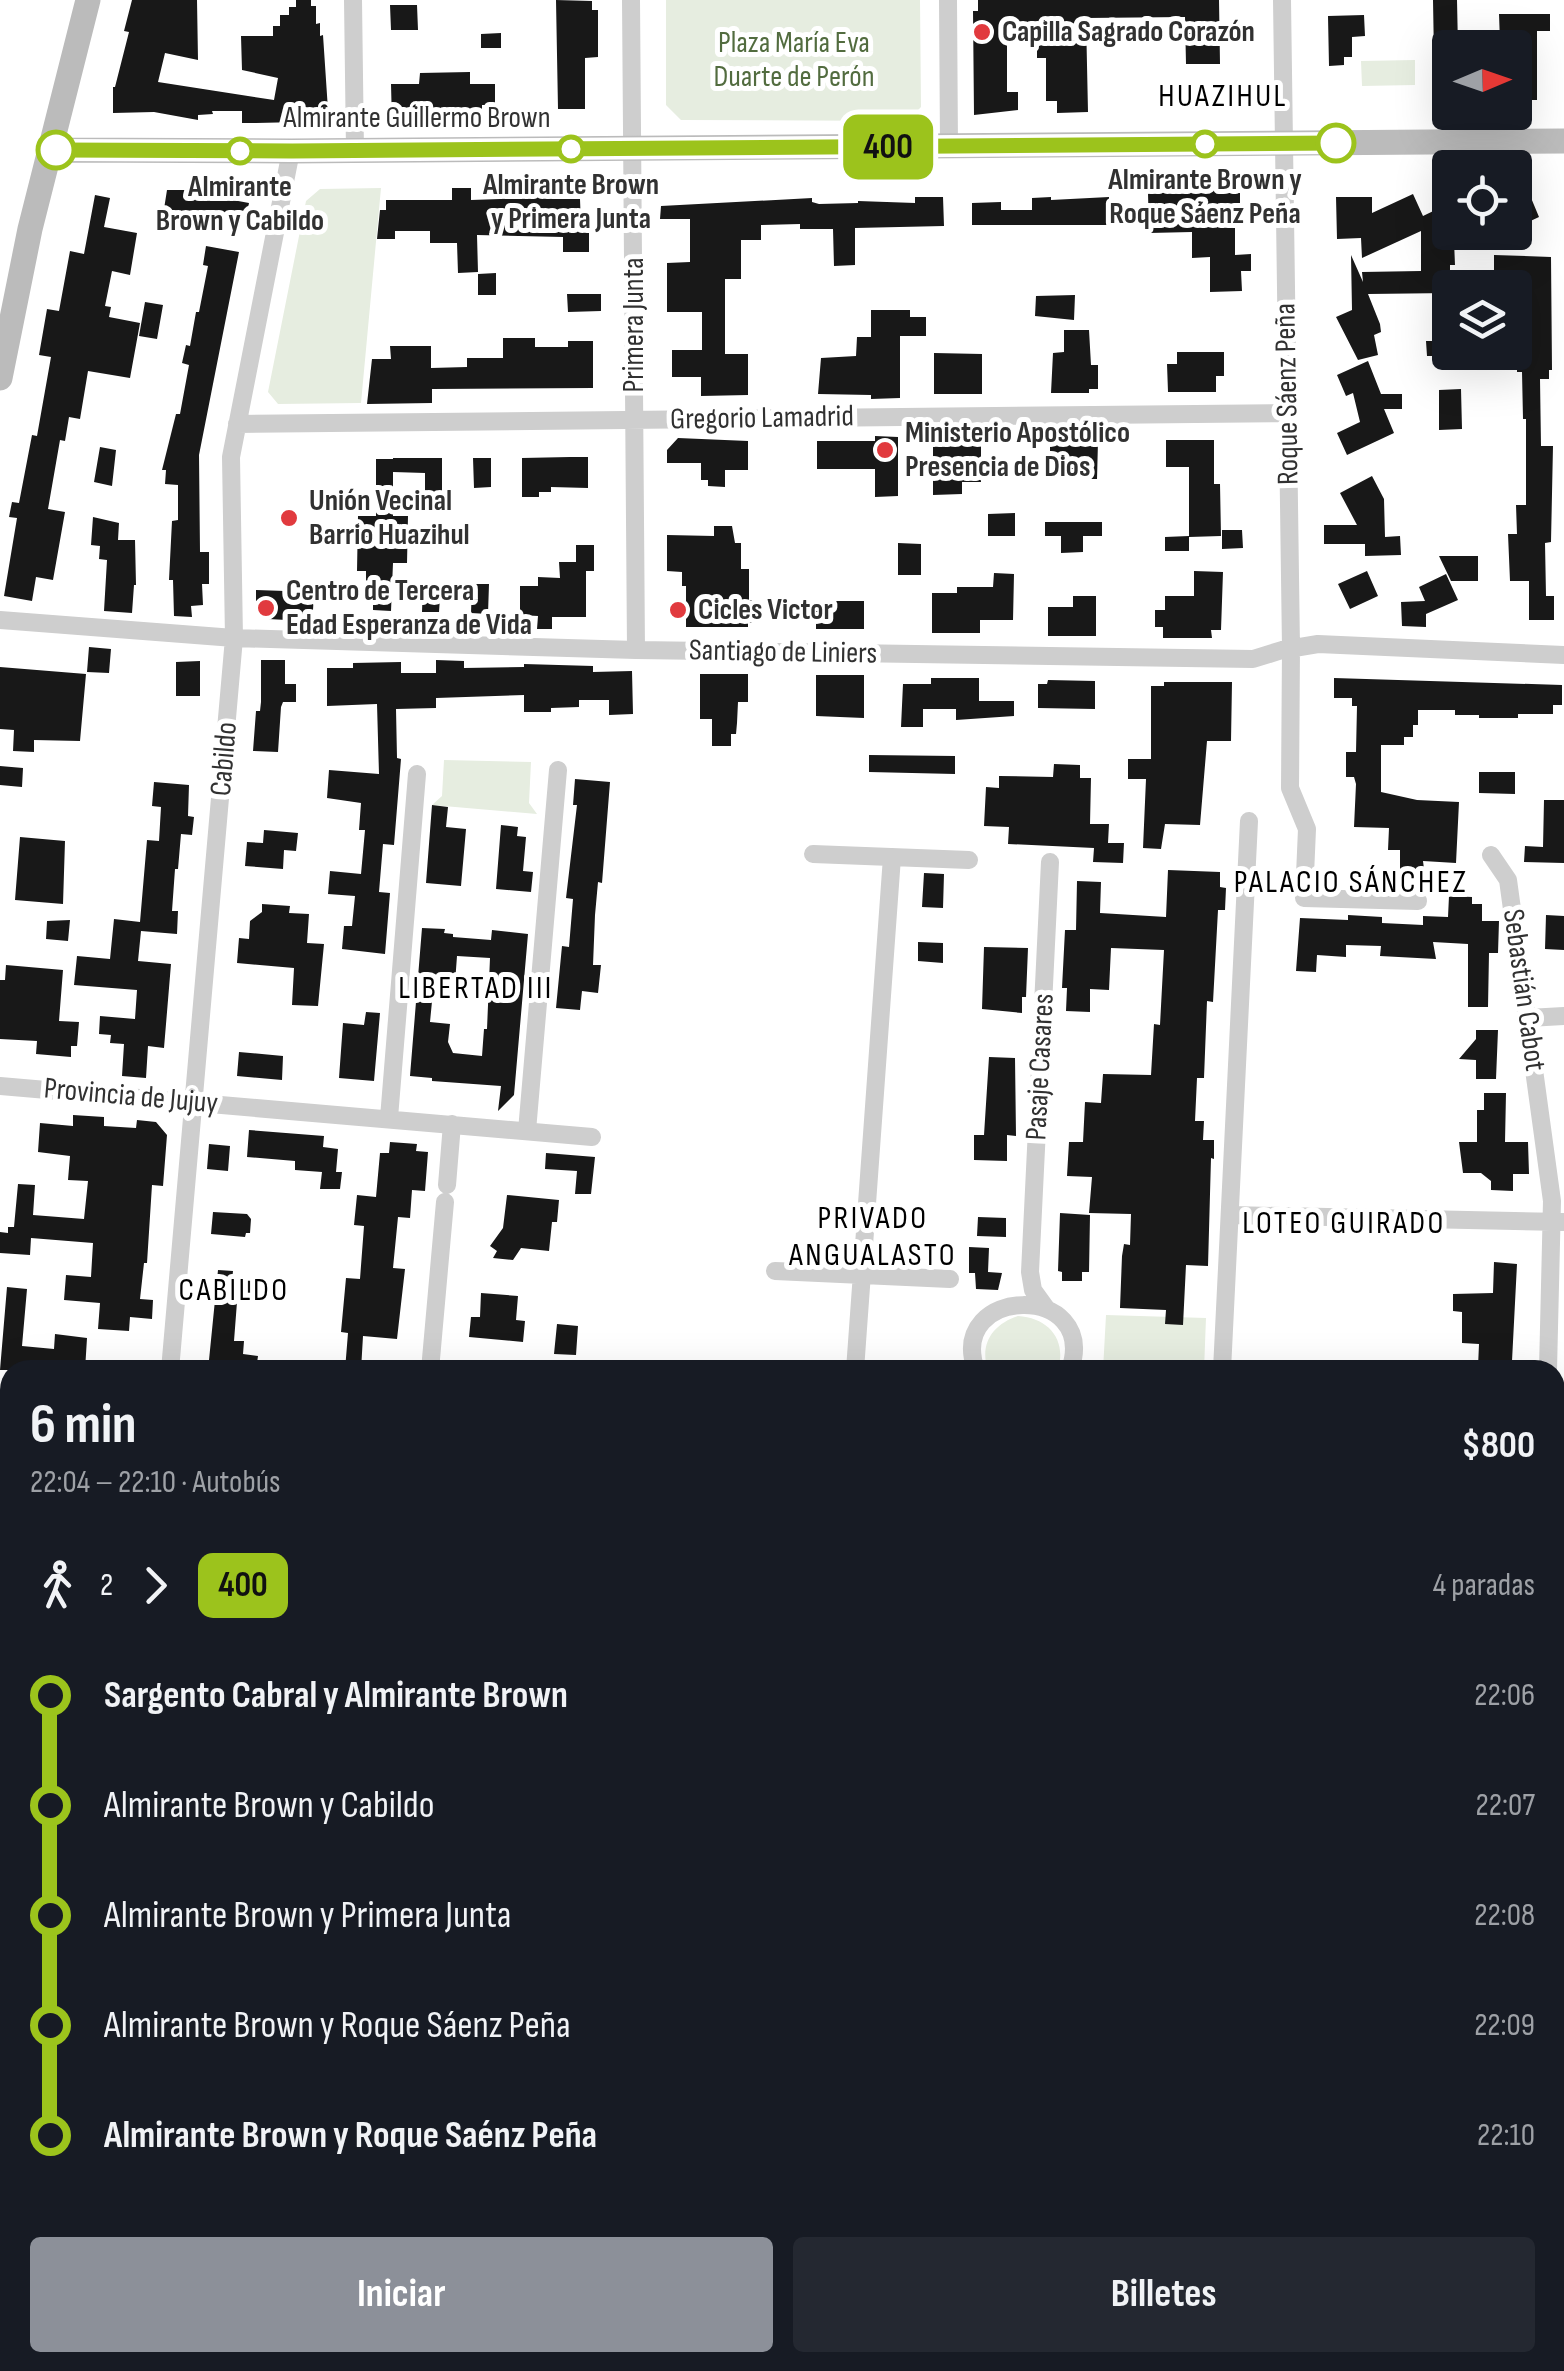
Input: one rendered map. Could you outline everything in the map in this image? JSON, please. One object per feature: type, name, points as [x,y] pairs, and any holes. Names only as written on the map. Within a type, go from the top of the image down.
[{"type":"street","points":[[0,378],[20,270],[88,0]]},
{"type":"street","points":[[353,0],[355,150]]},
{"type":"street","name":"Primera Junta","points":[[631,0],[636,650]]},
{"type":"street","points":[[948,0],[949,146]]},
{"type":"street","name":"Roque Sáenz Peña","points":[[1282,0],[1290,788],[1307,829],[1304,898],[1418,901]]},
{"type":"street","name":"Almirante Guillermo Brown","points":[[51,150],[1564,141]]},
{"type":"street","name":"Cabildo","points":[[171,1360],[234,638],[231,456],[292,151]]},
{"type":"street","name":"Gregorio Lamadrid","points":[[237,424],[1288,413]]},
{"type":"street","name":"Santiago de Liniers","points":[[0,620],[234,638],[636,650],[1253,659],[1318,644],[1564,655]]},
{"type":"street","points":[[527,1131],[558,770]]},
{"type":"street","points":[[389,1118],[417,774]]},
{"type":"street","points":[[1223,1360],[1249,821]]},
{"type":"street","points":[[813,854],[968,860]]},
{"type":"street","name":"Sebastián Cabot","points":[[1490,855],[1508,880],[1558,1222],[1549,1360]]},
{"type":"street","points":[[856,1360],[892,857]]},
{"type":"street","name":"Pasaje Casares","points":[[1050,862],[1030,1272],[1033,1290],[1069,1331],[1074,1346],[1072,1360]]},
{"type":"street","points":[[1528,1018],[1564,1016]]},
{"type":"street","name":"Provincia de Jujuy","points":[[0,1086],[592,1137]]},
{"type":"street","points":[[431,1360],[452,1124]]},
{"type":"street","points":[[1230,1215],[1558,1222]]},
{"type":"street","points":[[774,1270],[950,1279]]},
{"type":"street","points":[[975,1360],[973,1347],[978,1332],[998,1309],[1024,1289],[1030,1272]]},
{"type":"street","points":[[998,1309],[1030,1303],[1046,1308]]},
{"type":"green space","name":"Plaza María Eva Duarte de Perón","points":[[666,0],[920,0],[921,107],[907,121],[681,120],[666,105]]},
{"type":"green space","points":[[1415,60],[1415,85],[1362,86],[1361,61]]},
{"type":"green space","points":[[381,188],[361,403],[278,404],[268,392],[306,201],[320,189]]},
{"type":"green space","points":[[444,760],[531,762],[529,803],[537,814],[432,805],[442,796]]},
{"type":"green space","points":[[1106,1315],[1206,1318],[1204,1360],[1104,1360]]},
{"type":"green space","points":[[1018,1316],[1039,1321],[1053,1332],[1060,1360],[986,1360],[990,1336]]},
{"type":"building","points":[[132,0],[197,0],[198,60],[165,53],[158,82],[274,100],[278,78],[242,70],[241,36],[273,36],[273,26],[280,26],[280,15],[289,15],[289,7],[296,7],[296,0],[311,0],[311,6],[316,6],[320,36],[323,35],[328,110],[299,111],[299,122],[256,123],[242,123],[242,111],[212,111],[213,114],[198,115],[198,120],[154,112],[113,113],[113,87],[129,32],[124,31]]},
{"type":"building","points":[[556,0],[592,1],[592,10],[598,10],[598,57],[585,58],[585,109],[558,109]]},
{"type":"building","points":[[978,0],[1219,0],[1220,64],[1186,64],[1185,17],[1086,18],[1088,112],[1057,113],[1057,101],[1046,101],[1046,58],[1037,58],[1037,24],[1007,45],[1007,92],[1018,92],[1018,110],[974,115],[973,11],[978,11]]},
{"type":"building","points":[[1433,0],[1457,0],[1458,30],[1434,30]]},
{"type":"building","points":[[390,5],[417,5],[418,30],[391,30]]},
{"type":"building","points":[[1499,14],[1550,14],[1550,31],[1537,31],[1537,100],[1532,100],[1532,30],[1500,30]]},
{"type":"building","points":[[1364,15],[1365,36],[1352,37],[1352,57],[1344,57],[1344,65],[1329,66],[1328,16]]},
{"type":"building","points":[[501,33],[501,48],[481,48],[481,34]]},
{"type":"building","points":[[470,72],[470,84],[495,84],[495,105],[482,105],[482,121],[459,122],[459,111],[417,111],[417,122],[392,123],[391,84],[419,84],[420,73]]},
{"type":"building","points":[[1191,177],[1220,177],[1221,193],[1240,193],[1235,255],[1251,254],[1251,271],[1241,271],[1242,291],[1210,292],[1210,257],[1192,258],[1192,232],[1149,233],[1148,193],[1191,192]]},
{"type":"building","points":[[500,187],[553,187],[553,199],[580,199],[581,226],[589,226],[589,252],[563,252],[563,237],[477,235],[478,272],[458,273],[457,243],[430,243],[430,231],[395,231],[395,239],[377,239],[380,210],[386,210],[386,200],[452,200],[452,188],[471,188],[471,200],[500,199]]},
{"type":"building","points":[[167,190],[223,190],[222,198],[249,203],[245,224],[164,209]]},
{"type":"building","points":[[1413,194],[1423,216],[1432,212],[1432,250],[1454,250],[1455,265],[1450,265],[1450,270],[1432,270],[1432,293],[1368,294],[1380,324],[1381,332],[1374,335],[1378,355],[1358,360],[1336,317],[1352,310],[1351,255],[1363,282],[1362,272],[1421,271],[1421,231],[1362,258],[1361,238],[1337,239],[1336,197],[1372,197],[1372,213]]},
{"type":"building","points":[[95,195],[110,198],[104,227],[137,233],[130,275],[112,271],[105,306],[111,307],[109,317],[140,323],[130,378],[88,371],[80,419],[69,417],[65,441],[60,440],[48,509],[65,512],[53,580],[36,577],[32,601],[4,596],[17,518],[9,517],[12,502],[19,503],[32,435],[37,436],[51,357],[39,355],[47,309],[59,311],[70,251],[84,254]]},
{"type":"building","points":[[915,197],[943,197],[944,226],[855,228],[855,265],[834,266],[833,229],[800,229],[800,224],[761,225],[761,240],[741,240],[741,279],[725,279],[725,354],[748,354],[748,395],[701,396],[701,377],[672,377],[672,350],[702,350],[702,312],[667,312],[667,263],[690,262],[690,219],[660,219],[661,206],[812,198],[812,202],[819,204],[915,203]]},
{"type":"building","points":[[1032,198],[1119,200],[1119,225],[972,225],[972,203],[1001,202],[1001,210],[1032,210]]},
{"type":"building","points":[[1532,200],[1539,217],[1532,220]]},
{"type":"building","points":[[206,246],[239,252],[199,455],[200,552],[209,552],[209,584],[202,584],[203,605],[191,606],[192,617],[174,616],[173,580],[169,580],[172,521],[178,520],[178,485],[165,484],[166,470],[162,470],[176,414],[180,414],[189,365],[182,363],[199,312],[208,266],[203,265]]},
{"type":"building","points":[[1494,255],[1551,257],[1552,370],[1549,379],[1540,379],[1541,446],[1553,446],[1551,542],[1545,543],[1546,596],[1554,596],[1554,620],[1529,620],[1529,581],[1510,581],[1508,534],[1517,534],[1516,505],[1526,505],[1526,419],[1522,372],[1517,370],[1532,370],[1532,270],[1494,270]]},
{"type":"building","points":[[496,273],[496,295],[478,295],[478,274]]},
{"type":"building","points":[[567,294],[601,294],[601,311],[568,312]]},
{"type":"building","points":[[1075,295],[1074,320],[1035,316],[1036,296]]},
{"type":"building","points":[[145,302],[163,305],[157,339],[139,336]]},
{"type":"building","points":[[871,310],[910,310],[910,317],[926,317],[926,336],[900,336],[900,398],[818,394],[821,358],[856,356],[857,337],[871,337]]},
{"type":"building","points":[[1064,330],[1089,330],[1091,365],[1098,365],[1098,389],[1089,389],[1089,393],[1051,393],[1053,353],[1064,352]]},
{"type":"building","points":[[503,338],[535,338],[535,347],[568,347],[568,341],[593,341],[593,388],[432,389],[432,403],[367,404],[372,359],[391,359],[390,346],[431,346],[431,368],[467,367],[467,358],[503,358]]},
{"type":"building","points":[[1426,341],[1432,341],[1432,356],[1427,356]]},
{"type":"building","points":[[1177,352],[1224,352],[1224,376],[1216,376],[1216,392],[1168,392],[1167,364],[1177,364]]},
{"type":"building","points":[[934,353],[982,354],[982,394],[934,394]]},
{"type":"building","points":[[1368,361],[1381,394],[1402,394],[1402,409],[1384,409],[1394,433],[1347,455],[1337,433],[1360,422],[1353,393],[1346,396],[1337,375]]},
{"type":"building","points":[[1461,389],[1462,429],[1439,430],[1439,390]]},
{"type":"building","points":[[875,436],[898,437],[898,496],[875,497],[875,469],[817,469],[817,441],[875,441]]},
{"type":"building","points":[[678,438],[748,441],[748,470],[725,470],[725,487],[708,486],[708,480],[701,480],[701,463],[667,463],[667,450]]},
{"type":"building","points":[[1166,440],[1214,440],[1214,484],[1220,484],[1221,536],[1189,537],[1189,551],[1165,551],[1165,537],[1189,536],[1189,467],[1166,467]]},
{"type":"building","points":[[933,441],[981,443],[981,482],[962,482],[962,494],[933,495]]},
{"type":"building","points":[[1050,441],[1098,441],[1097,479],[1073,479],[1073,469],[1050,468]]},
{"type":"building","points":[[100,447],[116,450],[112,486],[94,482]]},
{"type":"building","points":[[588,457],[588,488],[551,487],[551,492],[539,492],[539,497],[522,497],[522,458]]},
{"type":"building","points":[[393,458],[442,458],[442,509],[425,509],[425,473],[393,472]]},
{"type":"building","points":[[473,458],[491,458],[491,487],[474,488]]},
{"type":"building","points":[[376,459],[393,459],[393,516],[408,516],[407,563],[393,563],[391,611],[373,610],[373,596],[366,590],[366,571],[357,571],[358,516],[376,516]]},
{"type":"building","points":[[1372,476],[1384,499],[1385,537],[1400,536],[1401,555],[1365,556],[1365,544],[1324,544],[1324,525],[1357,525],[1340,493]]},
{"type":"building","points":[[1015,513],[1015,536],[988,536],[988,514]]},
{"type":"building","points":[[93,517],[119,523],[118,540],[135,540],[132,613],[104,611],[107,560],[99,559],[100,546],[91,545]]},
{"type":"building","points":[[1045,522],[1102,522],[1102,536],[1083,536],[1083,552],[1061,553],[1061,536],[1045,536]]},
{"type":"building","points":[[714,526],[732,526],[735,543],[741,543],[741,569],[749,569],[749,600],[757,600],[757,623],[748,623],[748,627],[686,627],[682,572],[667,571],[667,535],[714,536]]},
{"type":"building","points":[[1222,530],[1242,530],[1243,548],[1222,549]]},
{"type":"building","points":[[898,543],[921,544],[921,575],[898,575]]},
{"type":"building","points":[[576,545],[594,545],[594,571],[586,571],[586,617],[552,617],[552,629],[537,629],[538,616],[520,615],[520,586],[538,586],[538,577],[560,578],[559,562],[576,562]]},
{"type":"building","points":[[1439,556],[1478,556],[1478,581],[1451,581]]},
{"type":"building","points":[[1194,571],[1223,572],[1221,630],[1211,630],[1212,638],[1163,638],[1163,627],[1155,627],[1155,610],[1165,610],[1165,596],[1194,596]]},
{"type":"building","points":[[1367,571],[1378,596],[1350,609],[1338,584]]},
{"type":"building","points":[[994,573],[1014,574],[1013,620],[980,620],[980,633],[932,633],[932,593],[957,593],[957,587],[993,587]]},
{"type":"building","points":[[1446,574],[1458,600],[1426,614],[1426,627],[1402,626],[1401,602],[1425,601],[1419,587]]},
{"type":"building","points":[[423,582],[441,583],[439,612],[422,612]]},
{"type":"building","points":[[472,584],[489,584],[488,614],[471,613]]},
{"type":"building","points":[[256,590],[314,592],[313,610],[305,610],[305,621],[268,619],[256,604]]},
{"type":"building","points":[[1073,596],[1096,596],[1096,636],[1048,636],[1048,607],[1073,607]]},
{"type":"building","points":[[816,601],[864,601],[864,629],[816,629]]},
{"type":"building","points":[[89,647],[111,649],[109,673],[87,672]]},
{"type":"building","points":[[261,660],[285,660],[285,684],[296,684],[296,702],[283,702],[281,707],[278,752],[253,751],[256,711],[260,711],[261,702]]},
{"type":"building","points":[[436,660],[464,661],[464,668],[524,664],[593,666],[593,672],[632,671],[633,714],[609,715],[609,700],[579,700],[579,707],[524,712],[524,695],[436,698],[436,708],[396,709],[397,758],[401,759],[394,845],[383,844],[379,892],[390,893],[385,954],[342,949],[344,926],[352,926],[355,896],[328,894],[330,871],[361,874],[365,830],[359,830],[361,803],[327,798],[329,770],[379,774],[377,704],[327,706],[327,668],[401,662],[401,673],[436,673]]},
{"type":"building","points":[[200,661],[200,696],[176,696],[176,662]]},
{"type":"building","points":[[0,667],[86,674],[80,741],[34,740],[34,752],[13,751],[14,730],[0,729]]},
{"type":"building","points":[[700,674],[748,674],[748,702],[738,702],[736,734],[731,734],[731,746],[712,746],[712,719],[700,719]]},
{"type":"building","points":[[816,675],[864,675],[864,718],[816,716]]},
{"type":"building","points":[[931,678],[979,678],[979,701],[1014,701],[1014,716],[956,720],[956,709],[923,709],[923,727],[901,727],[903,684],[931,684]]},
{"type":"building","points":[[1334,678],[1562,685],[1562,705],[1553,705],[1553,714],[1518,714],[1518,718],[1479,718],[1455,715],[1455,710],[1418,710],[1413,737],[1404,737],[1404,745],[1381,745],[1381,792],[1417,800],[1459,802],[1456,863],[1423,861],[1426,885],[1407,885],[1407,881],[1400,881],[1400,850],[1388,850],[1389,828],[1354,827],[1356,784],[1354,777],[1346,777],[1346,752],[1356,752],[1357,706],[1352,706],[1352,698],[1334,698]]},
{"type":"building","points":[[1048,680],[1095,681],[1095,709],[1038,708],[1038,684],[1047,684]]},
{"type":"building","points":[[1164,682],[1232,682],[1231,741],[1207,741],[1200,825],[1165,824],[1161,849],[1143,848],[1146,779],[1128,779],[1128,759],[1151,759],[1151,686],[1164,686]]},
{"type":"building","points":[[869,755],[955,756],[955,774],[869,772]]},
{"type":"building","points":[[1054,764],[1080,765],[1080,778],[1091,778],[1090,824],[1109,824],[1108,843],[1124,843],[1123,863],[1093,862],[1094,848],[1008,844],[1009,827],[984,826],[986,787],[999,788],[999,776],[1053,777]]},
{"type":"building","points":[[0,766],[23,768],[22,787],[0,785]]},
{"type":"building","points":[[1479,772],[1515,772],[1515,794],[1479,793]]},
{"type":"building","points":[[575,779],[610,782],[602,883],[598,882],[595,915],[593,965],[601,965],[598,993],[582,991],[580,1010],[556,1008],[562,946],[569,947],[573,899],[566,898],[577,805],[573,805]]},
{"type":"building","points":[[154,782],[189,785],[188,816],[194,817],[192,835],[181,834],[175,869],[172,911],[178,911],[177,934],[141,931],[138,961],[171,964],[164,1048],[148,1046],[146,1078],[122,1076],[124,1044],[110,1043],[111,1035],[99,1034],[100,1016],[135,1019],[137,990],[74,985],[77,956],[110,959],[114,919],[140,922],[147,840],[159,841],[161,807],[152,806]]},
{"type":"building","points":[[1544,800],[1564,800],[1564,863],[1524,862],[1525,846],[1543,847]]},
{"type":"building","points":[[432,805],[448,807],[446,827],[466,829],[461,886],[426,883]]},
{"type":"building","points":[[501,825],[518,827],[517,836],[526,837],[523,871],[533,872],[531,892],[496,889]]},
{"type":"building","points":[[264,830],[298,833],[296,851],[284,850],[283,869],[245,866],[247,842],[263,843]]},
{"type":"building","points":[[20,837],[65,841],[63,904],[15,900]]},
{"type":"building","points":[[1168,870],[1220,872],[1220,887],[1226,888],[1225,910],[1218,910],[1213,1002],[1207,1001],[1204,1078],[1197,1078],[1195,1121],[1204,1121],[1203,1140],[1214,1140],[1208,1266],[1186,1265],[1183,1325],[1165,1324],[1166,1310],[1120,1308],[1122,1256],[1124,1244],[1130,1245],[1131,1214],[1089,1213],[1092,1177],[1067,1176],[1069,1142],[1083,1142],[1085,1102],[1101,1103],[1103,1074],[1151,1075],[1154,1024],[1160,1025],[1164,950],[1111,948],[1109,990],[1090,989],[1090,1012],[1066,1011],[1067,988],[1062,988],[1065,930],[1076,930],[1077,881],[1101,882],[1100,913],[1166,917]]},
{"type":"building","points":[[924,873],[944,874],[943,908],[922,907]]},
{"type":"building","points":[[1449,896],[1472,897],[1472,904],[1482,904],[1482,921],[1499,921],[1498,953],[1489,953],[1488,1007],[1468,1007],[1468,944],[1433,942],[1436,959],[1380,956],[1381,946],[1346,945],[1346,957],[1317,955],[1316,972],[1296,971],[1300,918],[1348,920],[1348,915],[1382,917],[1382,923],[1423,925],[1423,916],[1448,917]]},
{"type":"building","points":[[262,904],[290,906],[289,913],[309,914],[307,943],[324,944],[318,1006],[292,1005],[294,968],[237,963],[239,938],[249,939],[250,921],[262,912]]},
{"type":"building","points":[[1546,915],[1564,916],[1564,950],[1545,949]]},
{"type":"building","points":[[70,920],[68,941],[46,939],[47,921]]},
{"type":"building","points":[[422,928],[445,929],[444,933],[453,937],[491,940],[492,930],[528,934],[514,1095],[498,1111],[501,1086],[410,1076]],"holes":[[[457,956],[490,958],[482,1056],[453,1053],[448,1042],[450,1024],[430,1022],[434,981],[455,983]]]},
{"type":"building","points":[[918,942],[943,943],[943,963],[918,961]]},
{"type":"building","points":[[984,947],[1028,948],[1022,1013],[982,1009]]},
{"type":"building","points":[[6,965],[63,970],[59,1021],[79,1022],[77,1046],[71,1046],[71,1057],[36,1054],[37,1041],[0,1039],[0,980],[5,980]]},
{"type":"building","points":[[366,1012],[380,1013],[374,1081],[339,1078],[343,1023],[364,1025]]},
{"type":"building","points":[[1476,1030],[1498,1030],[1496,1079],[1476,1079],[1476,1060],[1459,1059],[1476,1039]]},
{"type":"building","points":[[239,1052],[283,1056],[282,1080],[237,1076]]},
{"type":"building","points":[[989,1057],[1015,1058],[1016,1136],[1007,1135],[1007,1161],[974,1160],[974,1135],[984,1135]]},
{"type":"building","points":[[1484,1093],[1506,1093],[1505,1142],[1528,1142],[1529,1174],[1513,1174],[1513,1191],[1491,1190],[1491,1181],[1481,1173],[1463,1173],[1459,1142],[1477,1142],[1477,1110],[1484,1110]]},
{"type":"building","points":[[73,1115],[104,1117],[104,1126],[136,1128],[137,1120],[156,1122],[167,1135],[163,1186],[152,1185],[147,1263],[140,1299],[153,1300],[152,1319],[130,1317],[129,1331],[98,1329],[100,1303],[64,1300],[66,1275],[91,1277],[93,1243],[31,1238],[30,1255],[0,1253],[0,1232],[8,1233],[8,1227],[14,1227],[18,1184],[35,1185],[33,1215],[84,1219],[88,1181],[68,1180],[70,1156],[38,1152],[40,1123],[73,1126]]},
{"type":"building","points":[[249,1130],[324,1136],[323,1147],[338,1149],[336,1172],[342,1172],[340,1189],[320,1189],[322,1172],[295,1170],[295,1161],[247,1157]]},
{"type":"building","points":[[390,1142],[417,1144],[416,1151],[428,1152],[425,1191],[412,1190],[410,1218],[398,1217],[393,1268],[405,1269],[397,1339],[363,1336],[362,1360],[346,1360],[348,1333],[341,1332],[346,1278],[360,1279],[364,1226],[354,1225],[357,1195],[376,1197],[380,1153],[389,1153]]},
{"type":"building","points":[[209,1144],[230,1146],[228,1171],[207,1169]]},
{"type":"building","points":[[546,1153],[595,1157],[591,1194],[575,1194],[577,1171],[545,1169]]},
{"type":"building","points":[[507,1195],[559,1200],[549,1251],[521,1248],[513,1260],[493,1258],[497,1251],[490,1246],[503,1228]]},
{"type":"building","points":[[213,1212],[247,1214],[251,1219],[250,1233],[245,1237],[211,1234]]},
{"type":"building","points":[[1060,1213],[1090,1215],[1089,1272],[1082,1272],[1082,1281],[1062,1281],[1062,1272],[1058,1271]]},
{"type":"building","points":[[978,1217],[1006,1218],[1006,1237],[977,1236]]},
{"type":"building","points":[[969,1247],[989,1248],[988,1272],[1002,1273],[998,1290],[976,1289],[975,1273],[969,1273]]},
{"type":"building","points":[[1494,1262],[1517,1264],[1512,1360],[1478,1360],[1479,1344],[1462,1343],[1462,1312],[1453,1311],[1453,1294],[1493,1293]]},
{"type":"building","points":[[218,1270],[233,1271],[232,1280],[255,1281],[253,1304],[237,1302],[234,1341],[244,1341],[243,1354],[258,1356],[257,1360],[209,1360]]},
{"type":"building","points":[[7,1287],[27,1289],[22,1346],[54,1349],[55,1334],[87,1338],[86,1360],[1,1360]]},
{"type":"building","points":[[481,1293],[518,1296],[516,1320],[525,1321],[523,1342],[469,1337],[471,1317],[480,1317]]},
{"type":"building","points":[[557,1324],[578,1326],[576,1355],[554,1354]]},
{"type":"bus line","name":"400","points":[[56,150],[1336,143]]},
{"type":"place","name":"Capilla Sagrado Corazón","points":[[982,32]]},
{"type":"place","name":"Almirante Brown y Roque Sáenz Peña","points":[[1205,144]]},
{"type":"place","name":"Almirante Brown y Primera Junta","points":[[571,149]]},
{"type":"place","name":"Almirante Brown y Cabildo","points":[[240,151]]},
{"type":"place","name":"Ministerio Apostólico Presencia de Dios","points":[[885,450]]},
{"type":"place","name":"Unión Vecinal Barrio Huazihul","points":[[289,518]]},
{"type":"place","name":"Centro de Tercera Edad Esperanza de Vida","points":[[266,608]]},
{"type":"place","name":"Cicles Victor","points":[[678,610]]},
{"type":"district","name":"HUAZIHUL","points":[[1223,96]]},
{"type":"district","name":"PALACIO SÁNCHEZ","points":[[1351,882]]},
{"type":"district","name":"LIBERTAD III","points":[[476,988]]},
{"type":"district","name":"LOTEO GUIRADO","points":[[1344,1223]]},
{"type":"district","name":"PRIVADO ANGUALASTO","points":[[873,1236]]},
{"type":"district","name":"CABILDO","points":[[234,1290]]}]
